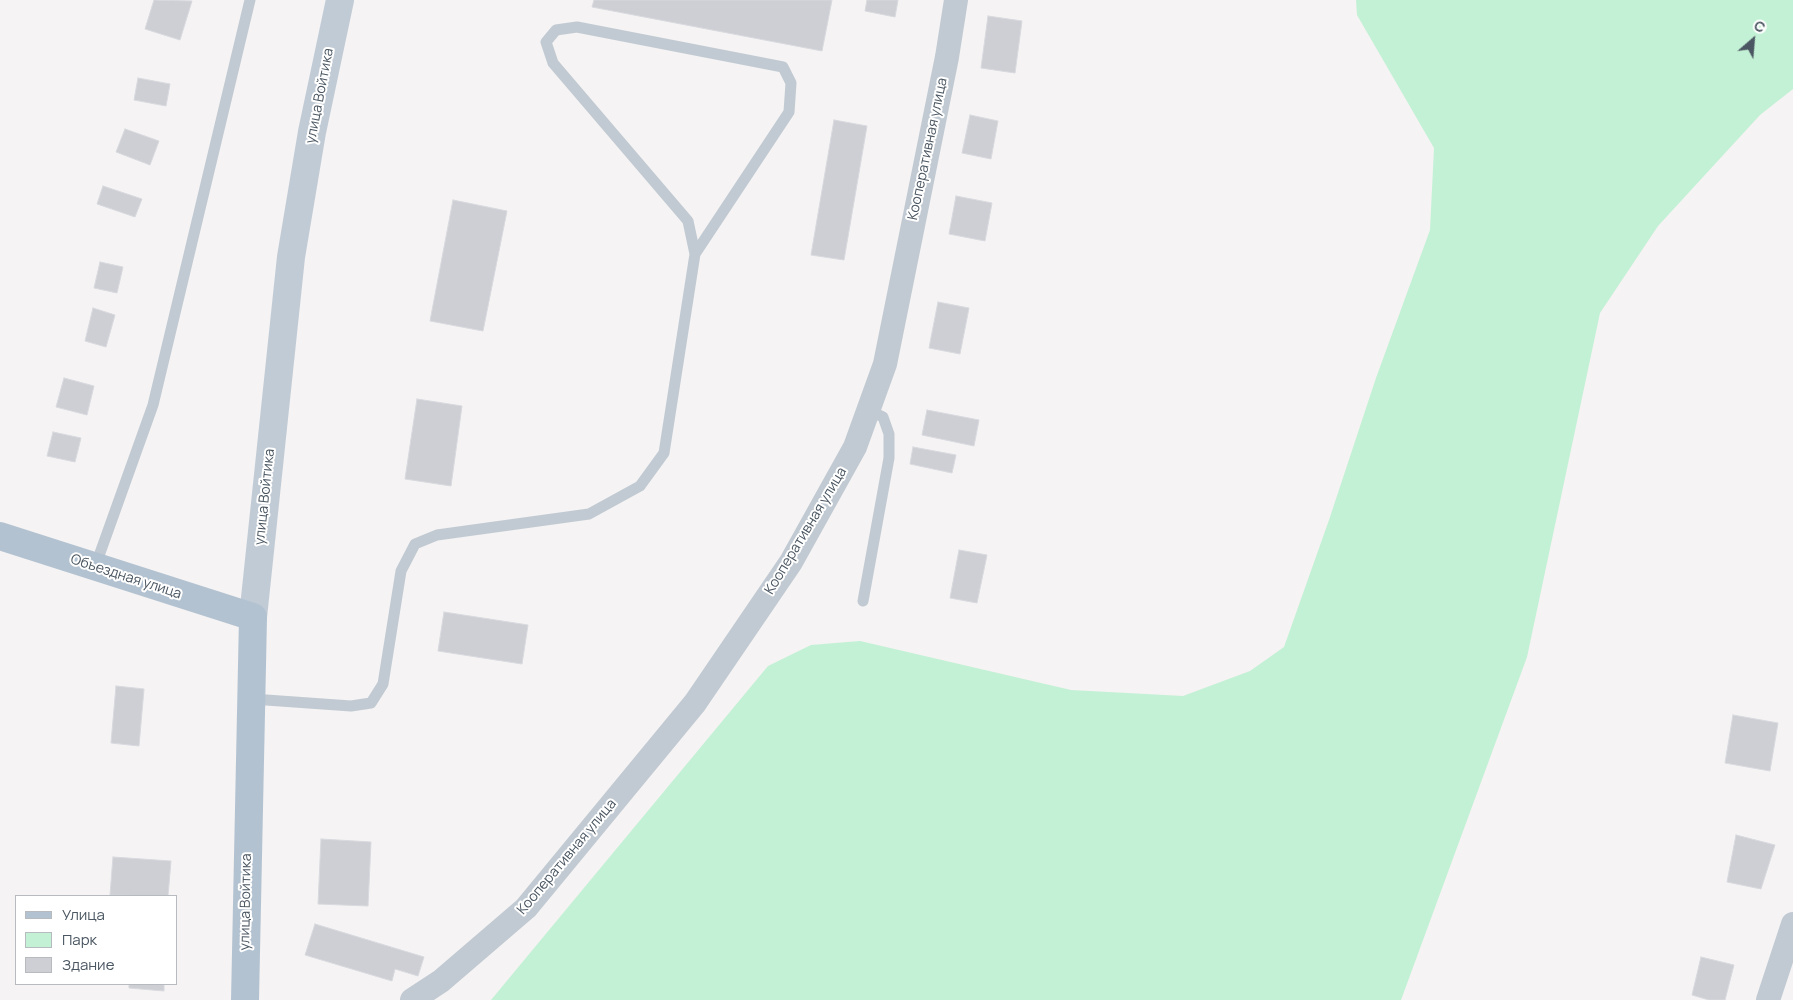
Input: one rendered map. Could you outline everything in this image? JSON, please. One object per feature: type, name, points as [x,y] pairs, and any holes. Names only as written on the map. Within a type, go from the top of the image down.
[{"type":"main road","name":"улица Войтика","points":[[244,1000],[253,617],[291,258],[312,132],[340,0]]},
{"type":"main road","name":"Объездная улица","points":[[0,536],[253,617]]},
{"type":"street","name":"Кооперативная улица","points":[[412,1000],[441,981],[526,908],[695,703],[791,562],[855,447],[885,364],[947,56],[956,0]]},
{"type":"street","points":[[1768,1000],[1793,924]]},
{"type":"lane","points":[[95,567],[153,405],[250,0]]},
{"type":"lane","points":[[250,698],[351,706],[371,702],[383,684],[401,571],[415,544],[437,536],[589,514],[640,486],[664,453],[695,254],[688,221],[553,63],[546,42],[556,30],[577,27],[784,67],[791,83],[789,112],[695,254]]},
{"type":"lane","points":[[863,601],[889,458],[889,434],[883,417],[868,410]]},
{"type":"green space","points":[[1356,0],[1793,0],[1793,89],[1760,115],[1658,226],[1600,313],[1527,657],[1401,1000],[491,1000],[768,666],[811,645],[860,641],[1071,690],[1183,696],[1250,671],[1284,647],[1376,378],[1430,230],[1434,148],[1357,15]]},
{"type":"building","points":[[154,0],[192,1],[180,40],[145,29]]},
{"type":"building","points":[[594,0],[832,0],[822,51],[592,7]]},
{"type":"building","points":[[867,0],[898,0],[895,17],[865,11]]},
{"type":"building","points":[[988,16],[1022,21],[1015,73],[981,68]]},
{"type":"building","points":[[138,78],[170,84],[166,106],[134,100]]},
{"type":"building","points":[[970,115],[998,121],[991,159],[962,153]]},
{"type":"building","points":[[834,120],[867,126],[844,260],[811,255]]},
{"type":"building","points":[[125,129],[159,141],[150,165],[116,152]]},
{"type":"building","points":[[103,186],[142,199],[135,217],[97,204]]},
{"type":"building","points":[[956,196],[992,203],[985,241],[949,234]]},
{"type":"building","points":[[453,200],[507,211],[483,331],[430,321]]},
{"type":"building","points":[[100,262],[123,267],[117,293],[94,288]]},
{"type":"building","points":[[938,302],[969,308],[960,354],[929,348]]},
{"type":"building","points":[[93,308],[115,315],[106,347],[85,341]]},
{"type":"building","points":[[64,378],[94,386],[87,415],[56,407]]},
{"type":"building","points":[[417,399],[462,406],[451,486],[405,479]]},
{"type":"building","points":[[927,410],[979,420],[974,446],[922,435]]},
{"type":"building","points":[[53,432],[81,438],[75,462],[47,456]]},
{"type":"building","points":[[913,447],[956,455],[952,473],[910,464]]},
{"type":"building","points":[[959,550],[987,555],[977,603],[950,598]]},
{"type":"building","points":[[444,612],[528,625],[522,664],[438,651]]},
{"type":"building","points":[[116,686],[144,689],[139,746],[111,743]]},
{"type":"building","points":[[1733,715],[1778,723],[1770,771],[1725,763]]},
{"type":"building","points":[[1736,835],[1775,845],[1761,889],[1727,882]]},
{"type":"building","points":[[321,839],[371,842],[368,906],[318,904]]},
{"type":"building","points":[[113,857],[171,861],[168,895],[110,895]]},
{"type":"building","points":[[315,924],[424,957],[418,976],[395,969],[392,981],[305,955]]},
{"type":"building","points":[[1701,957],[1734,965],[1725,1000],[1709,1000],[1692,995]]},
{"type":"building","points":[[129,985],[164,985],[164,991],[129,988]]}]
